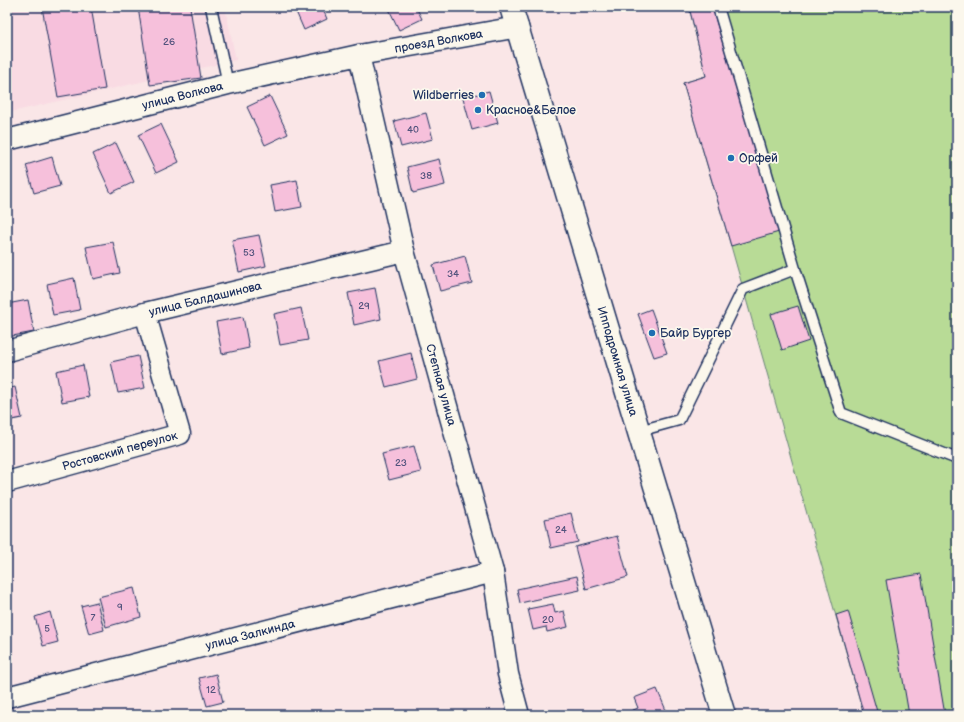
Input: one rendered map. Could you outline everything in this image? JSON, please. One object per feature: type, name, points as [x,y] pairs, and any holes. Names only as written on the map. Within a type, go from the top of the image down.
[{"type":"main road","name":"Ипподромная улица","points":[[514,17],[724,715]]},
{"type":"street","name":"проезд Волкова","points":[[359,55],[514,17]]},
{"type":"street","name":"улица Волкова","points":[[7,140],[228,84],[359,55]]},
{"type":"street","name":"Степная улица","points":[[359,55],[404,251],[493,572],[508,674],[519,715]]},
{"type":"street","name":"улица Балдашинова","points":[[7,351],[144,313],[404,251]]},
{"type":"street","name":"Ростовский переулок","points":[[7,482],[180,434],[144,313]]},
{"type":"street","name":"улица Залкинда","points":[[7,697],[493,572]]},
{"type":"lane","points":[[211,7],[228,84]]},
{"type":"lane","points":[[718,7],[795,269],[841,412],[957,459]]},
{"type":"lane","points":[[639,431],[678,420],[743,289],[795,269]]},
{"type":"shaded area","points":[[7,7],[225,7],[236,60],[7,113]]},
{"type":"green space","points":[[689,7],[957,7],[957,715],[864,715],[731,246],[683,83],[706,76]]},
{"type":"building","points":[[42,7],[91,7],[105,89],[58,97]]},
{"type":"building","points":[[138,7],[190,7],[201,78],[150,85]]},
{"type":"building","points":[[294,7],[322,7],[327,19],[304,30]]},
{"type":"building","points":[[388,7],[416,7],[422,19],[399,30]]},
{"type":"building","name":"Орфей","points":[[689,7],[712,7],[779,232],[731,246],[683,83],[706,76]]},
{"type":"building","points":[[7,78],[11,104],[7,104]]},
{"type":"building","points":[[489,91],[498,123],[472,130],[463,98]]},
{"type":"building","points":[[270,96],[288,134],[265,145],[247,107]]},
{"type":"building","points":[[426,113],[433,139],[401,147],[394,121]]},
{"type":"building","points":[[161,124],[179,162],[156,173],[138,135]]},
{"type":"building","points":[[116,143],[134,182],[111,193],[93,154]]},
{"type":"building","points":[[52,157],[60,186],[34,193],[26,165]]},
{"type":"building","points":[[439,159],[445,185],[413,193],[407,167]]},
{"type":"building","points":[[297,180],[302,207],[275,212],[270,185]]},
{"type":"building","points":[[259,235],[266,266],[239,272],[232,240]]},
{"type":"building","points":[[113,242],[120,273],[93,279],[86,247]]},
{"type":"building","points":[[465,256],[472,283],[440,291],[433,265]]},
{"type":"building","points":[[74,278],[80,310],[53,315],[47,284]]},
{"type":"building","points":[[375,288],[381,319],[354,325],[348,293]]},
{"type":"building","points":[[28,300],[34,332],[7,337],[7,304]]},
{"type":"building","points":[[798,306],[809,341],[782,350],[771,314]]},
{"type":"building","points":[[301,308],[308,340],[280,345],[274,314]]},
{"type":"building","name":"Байр Бургер","points":[[651,309],[667,353],[654,357],[638,314]]},
{"type":"building","points":[[243,317],[249,348],[222,354],[216,322]]},
{"type":"building","points":[[411,353],[417,379],[386,387],[379,361]]},
{"type":"building","points":[[138,356],[145,388],[118,393],[111,362]]},
{"type":"building","points":[[83,365],[89,397],[62,402],[56,371]]},
{"type":"building","points":[[15,387],[22,418],[7,421],[7,389]]},
{"type":"building","points":[[414,446],[421,472],[389,480],[382,454]]},
{"type":"building","points":[[571,513],[578,542],[551,548],[545,519]]},
{"type":"building","points":[[617,536],[628,577],[586,589],[575,547]]},
{"type":"building","points":[[921,574],[945,715],[909,715],[886,580]]},
{"type":"building","points":[[577,576],[580,590],[520,603],[517,589]]},
{"type":"building","points":[[134,588],[141,617],[106,627],[98,597]]},
{"type":"building","points":[[97,602],[104,630],[89,634],[81,606]]},
{"type":"building","points":[[553,604],[555,613],[564,611],[568,627],[547,632],[546,627],[533,630],[528,609]]},
{"type":"building","points":[[848,611],[878,715],[864,715],[836,615]]},
{"type":"building","points":[[50,612],[58,642],[43,646],[35,617]]},
{"type":"building","points":[[216,674],[223,702],[207,706],[199,678]]},
{"type":"building","points":[[657,689],[668,715],[632,715],[631,711],[638,708],[634,698]]},
{"type":"place","name":"Wildberries","points":[[482,95]]},
{"type":"place","name":"Красное&Белое","points":[[478,110]]},
{"type":"place","name":"Орфей","points":[[731,158]]},
{"type":"place","name":"Байр Бургер","points":[[652,333]]}]
